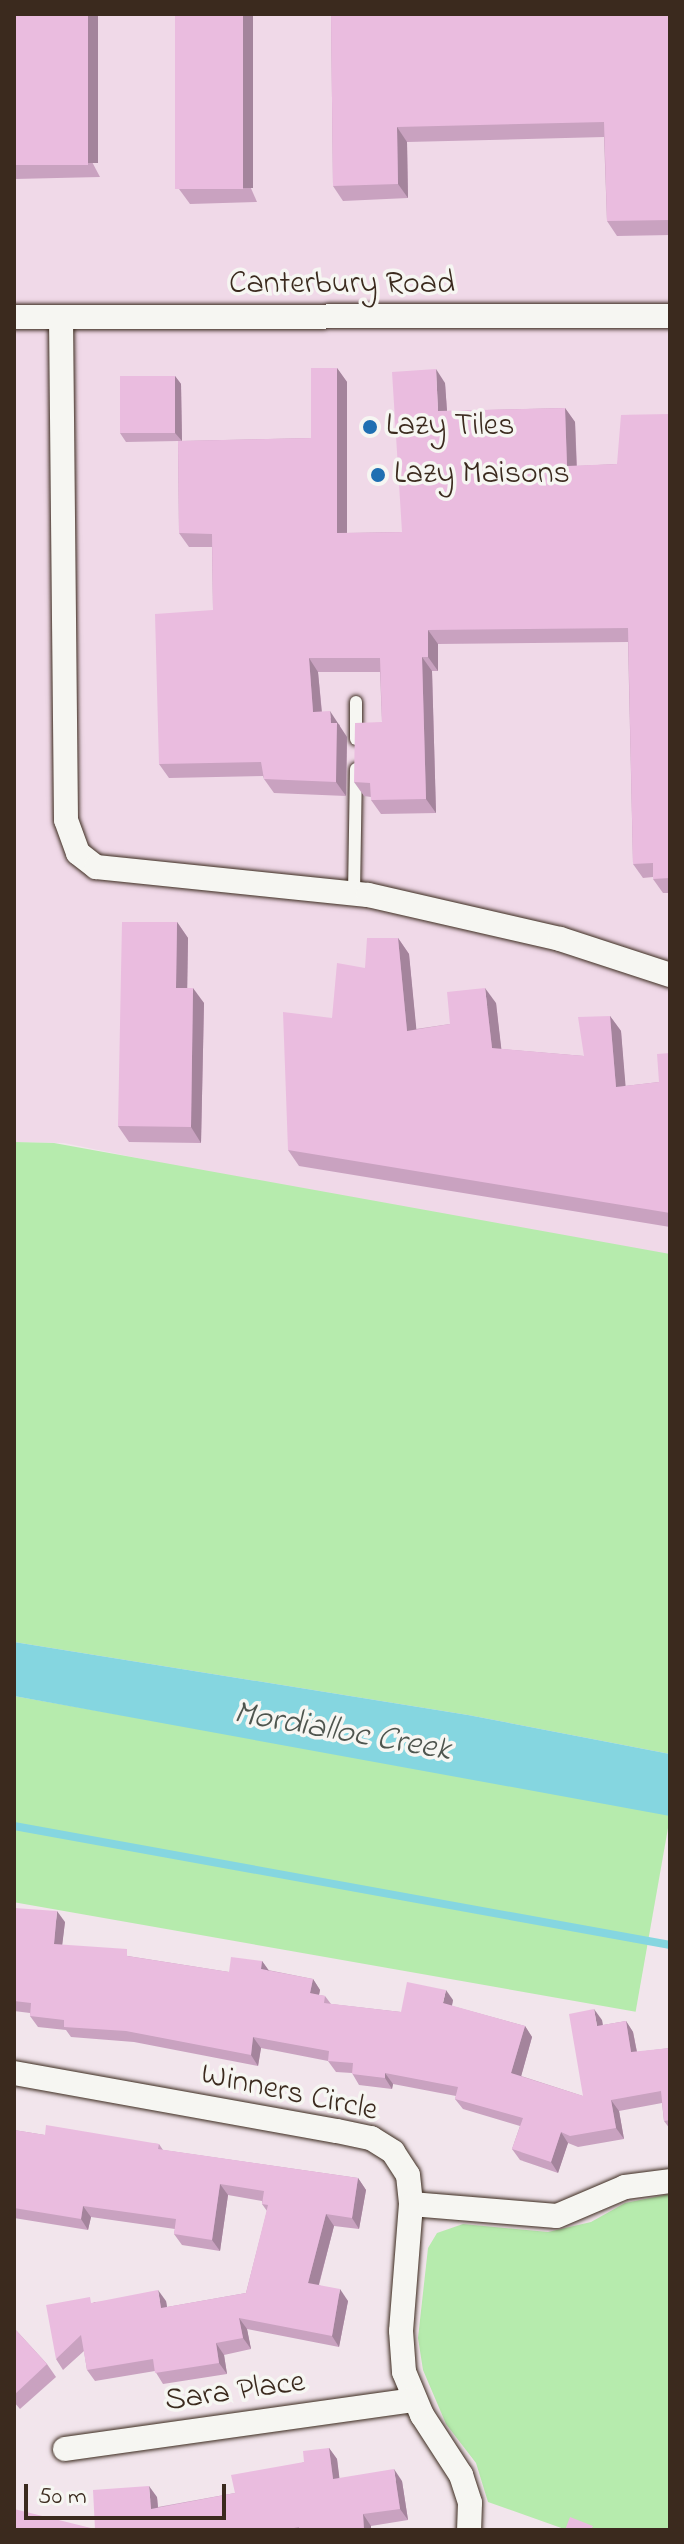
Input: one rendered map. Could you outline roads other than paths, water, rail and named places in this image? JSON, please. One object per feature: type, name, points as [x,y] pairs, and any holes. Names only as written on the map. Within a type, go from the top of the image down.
[{"type":"street","name":"Canterbury Road","points":[[14,317],[670,316]]},
{"type":"street","points":[[61,317],[66,820],[78,853],[96,867],[354,894],[560,939],[670,975]]},
{"type":"street","name":"Winners Circle","points":[[14,2073],[371,2138],[393,2152],[408,2175],[411,2204],[401,2331],[404,2372],[414,2400],[461,2475],[470,2503],[469,2530]]},
{"type":"street","points":[[411,2204],[557,2216],[625,2187],[670,2181]]},
{"type":"street","name":"Sara Place","points":[[65,2449],[414,2400]]},
{"type":"lane","points":[[354,894],[356,702]]},
{"type":"water","name":"Mordialloc Creek","points":[[14,1642],[468,1715],[670,1754],[670,1816],[14,1696]]},
{"type":"waterway","points":[[14,1826],[670,1945]]},
{"type":"place","name":"Lazy Tiles","points":[[370,427]]},
{"type":"place","name":"Lazy Maisons","points":[[378,475]]}]
